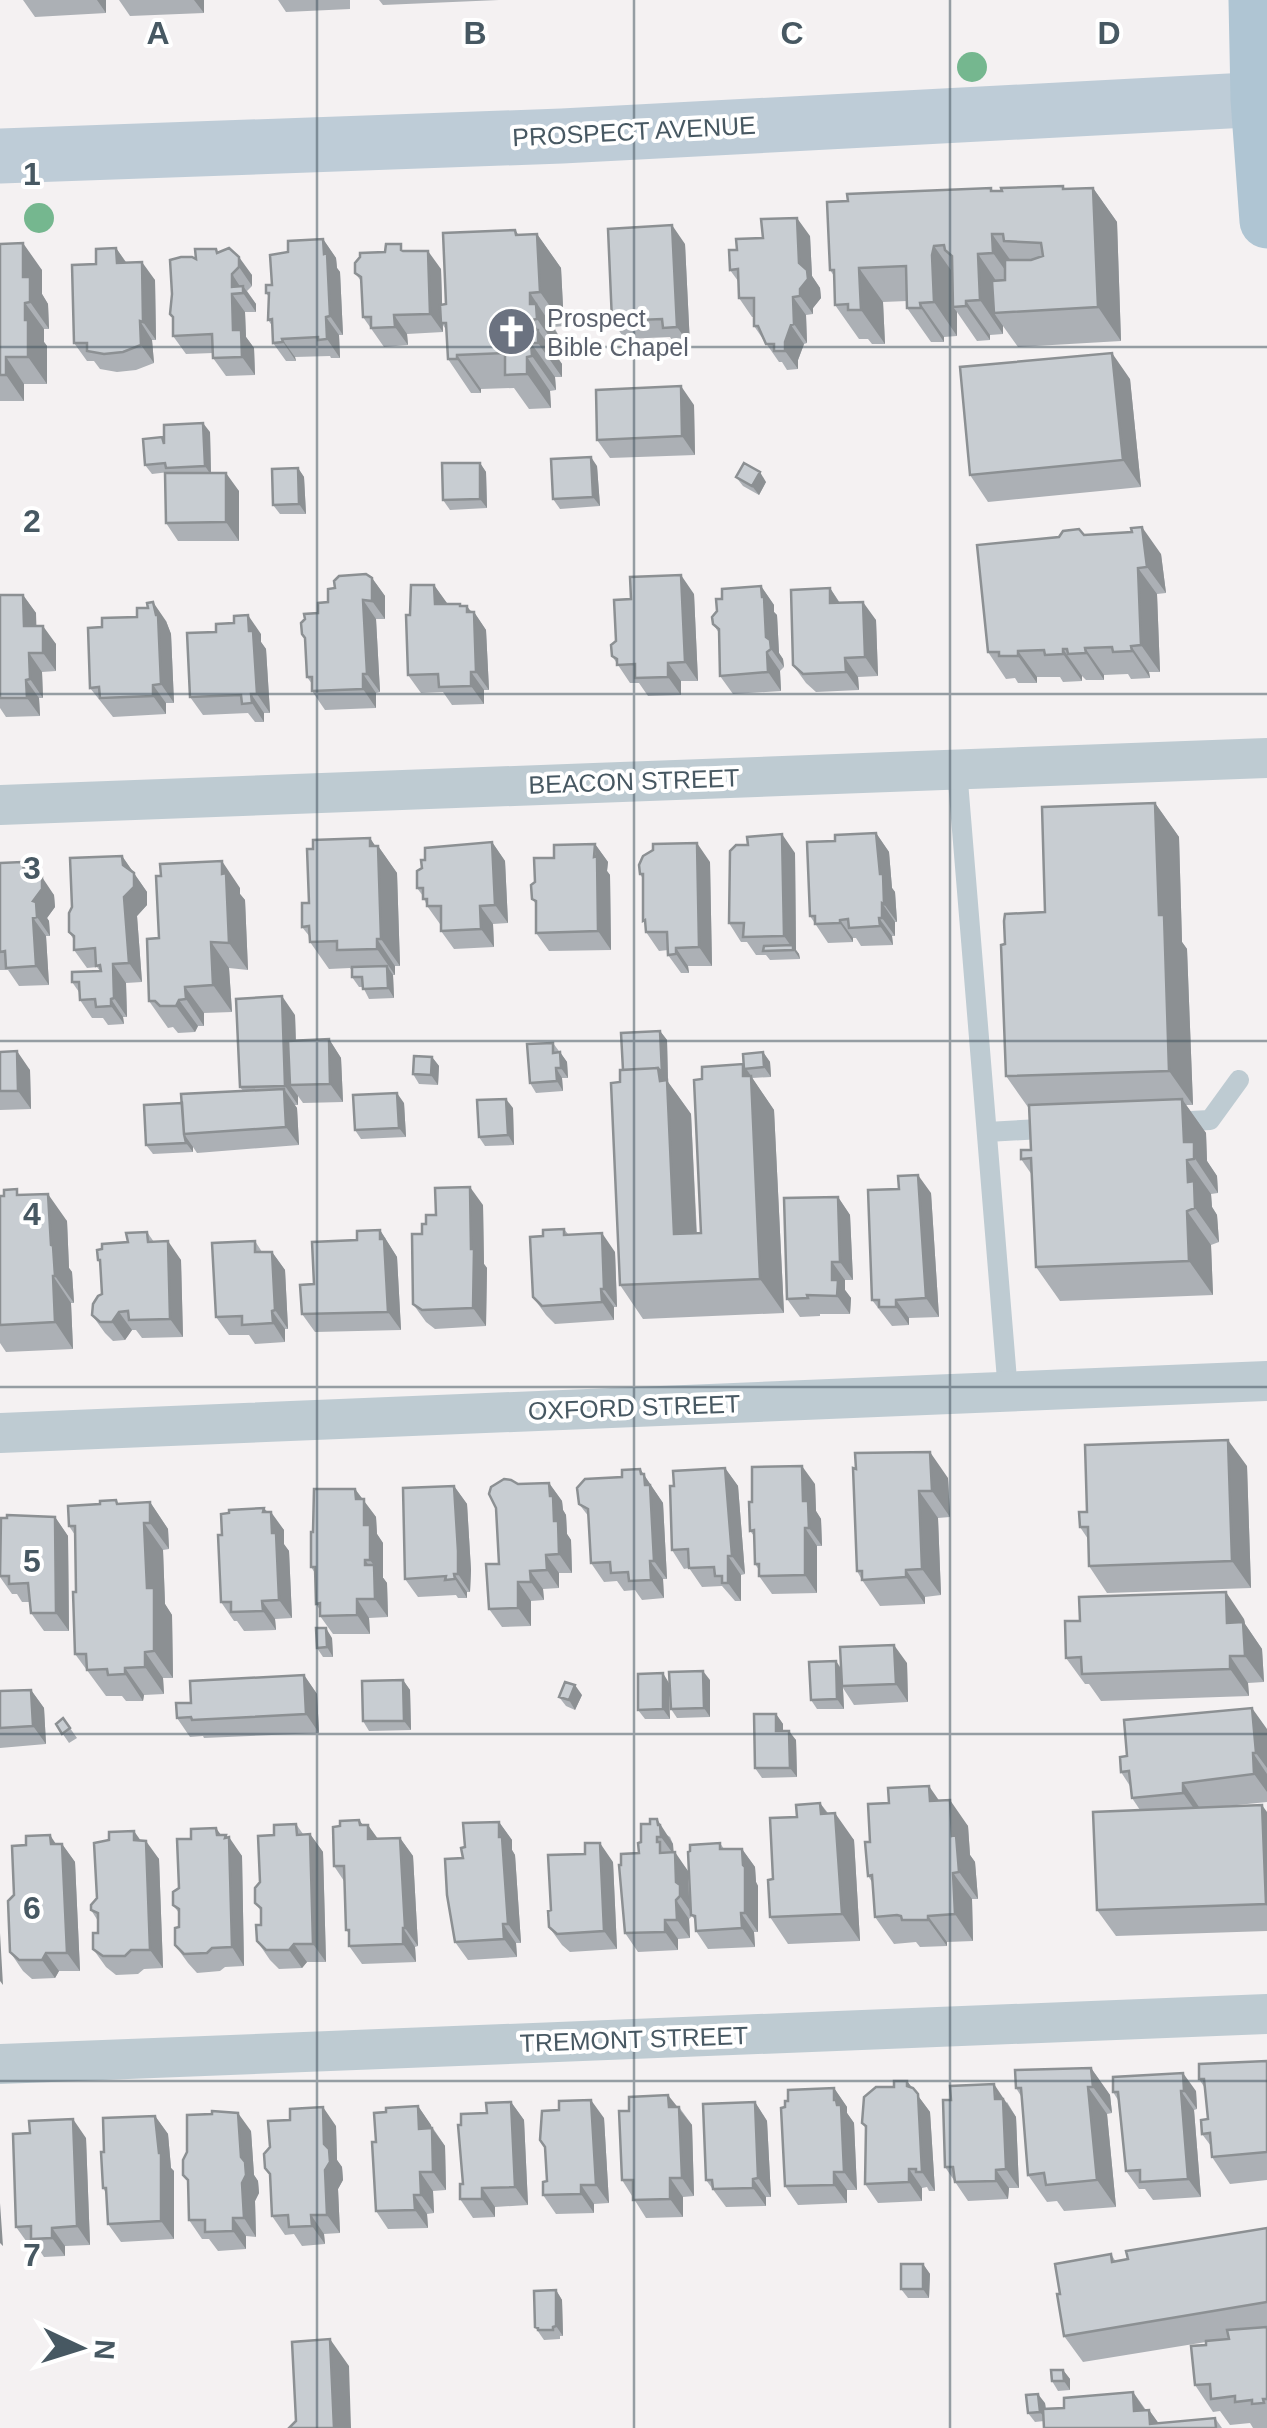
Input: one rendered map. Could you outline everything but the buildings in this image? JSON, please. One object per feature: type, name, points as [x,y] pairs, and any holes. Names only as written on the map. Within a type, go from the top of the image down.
[{"type":"main road","points":[[1256,0],[1267,221]]},
{"type":"main road","name":"PROSPECT AVENUE","points":[[0,156],[562,136],[1262,99]]},
{"type":"street","name":"BEACON STREET","points":[[0,805],[1267,758]]},
{"type":"street","name":"OXFORD STREET","points":[[0,1433],[1267,1381]]},
{"type":"street","name":"TREMONT STREET","points":[[0,2064],[1267,2014]]},
{"type":"lane","points":[[957,769],[1008,1392]]},
{"type":"lane","points":[[1154,1123],[1210,1120],[1239,1080]]},
{"type":"lane","points":[[986,1132],[1080,1127]]},
{"type":"place","name":"Prospect Bible Chapel","points":[[512,332]]}]
